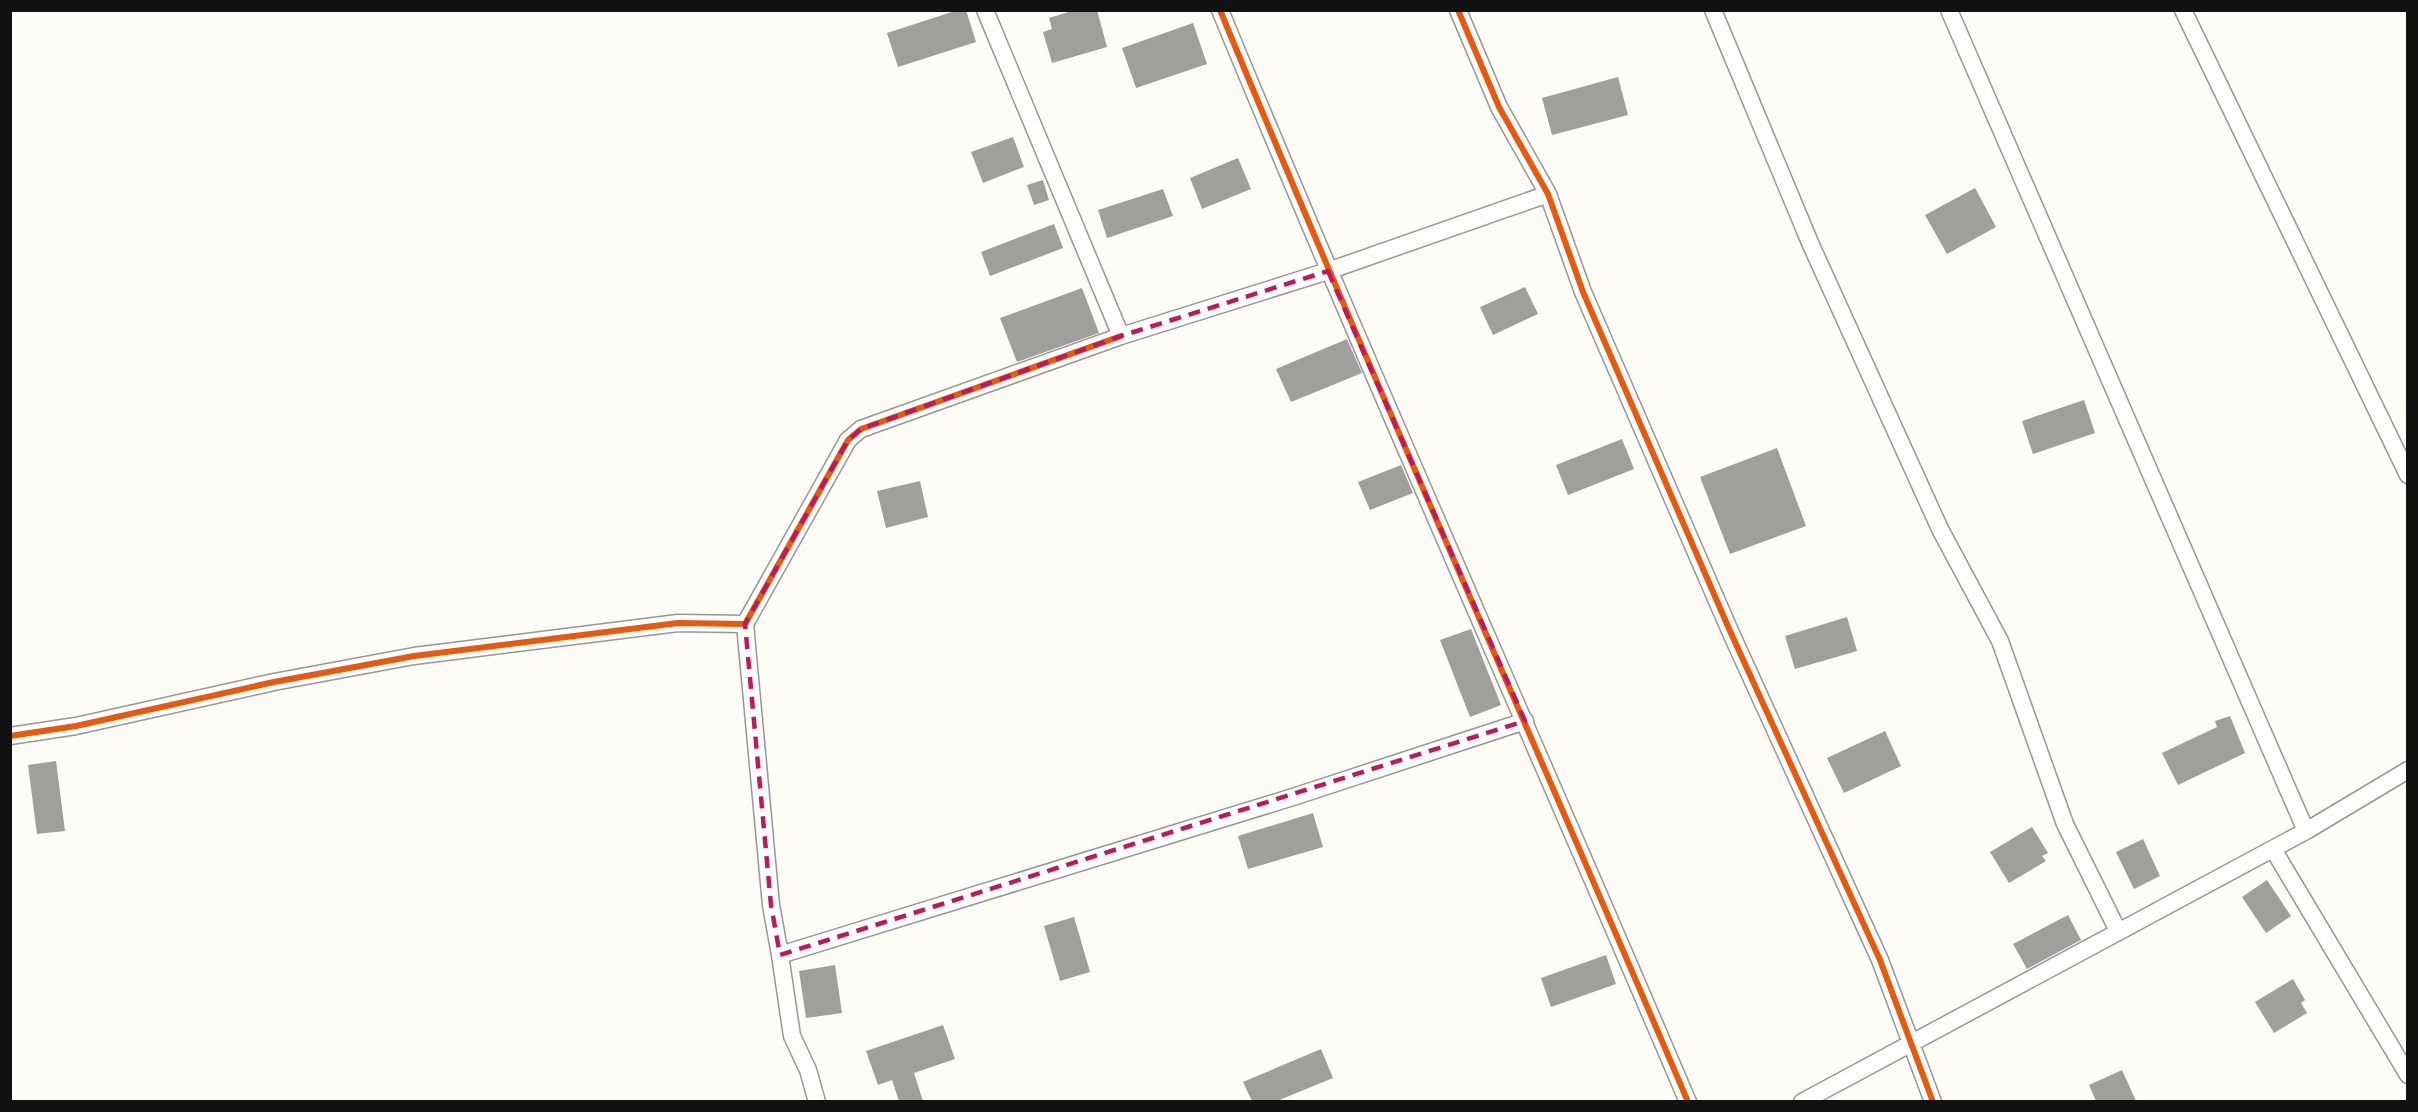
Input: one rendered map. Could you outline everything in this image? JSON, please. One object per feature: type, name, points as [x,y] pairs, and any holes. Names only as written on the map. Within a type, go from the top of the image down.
[{"type":"street","points":[[985,10],[1121,336]]},
{"type":"street","points":[[1220,10],[1328,271],[1526,721],[1688,1101]]},
{"type":"street","points":[[1458,10],[1499,107],[1548,194],[1588,303],[1730,631],[1880,960],[1933,1101]]},
{"type":"street","points":[[1713,10],[1811,245],[1940,529],[2000,641],[2065,824],[2118,932]]},
{"type":"street","points":[[1949,10],[2306,831]]},
{"type":"street","points":[[2183,10],[2408,475]]},
{"type":"street","points":[[817,1101],[808,1070],[792,1036],[771,905],[745,624],[848,440],[861,429],[1121,336],[1328,271],[1548,194]]},
{"type":"street","points":[[10,736],[76,726],[274,682],[414,656],[678,623],[745,624]]},
{"type":"street","points":[[780,955],[1293,797],[1526,721]]},
{"type":"street","points":[[1802,1101],[2306,831],[2408,770]]},
{"type":"street","points":[[2273,849],[2408,1075]]},
{"type":"highlighted area","points":[[1328,271],[1525,721],[780,955],[771,905],[745,624],[848,440],[861,429],[1121,336]]},
{"type":"building","points":[[958,10],[966,10],[976,42],[898,67],[887,33]]},
{"type":"building","points":[[1075,10],[1097,10],[1107,47],[1052,63],[1043,32],[1052,29],[1049,18]]},
{"type":"building","points":[[1193,23],[1207,64],[1136,88],[1122,48]]},
{"type":"building","points":[[1618,77],[1628,115],[1552,135],[1542,98]]},
{"type":"building","points":[[1013,137],[1024,167],[983,183],[971,152]]},
{"type":"building","points":[[1238,158],[1251,189],[1202,209],[1190,178]]},
{"type":"building","points":[[1043,180],[1049,200],[1034,205],[1027,185]]},
{"type":"building","points":[[1975,188],[1996,227],[1947,254],[1925,215]]},
{"type":"building","points":[[1163,189],[1173,216],[1107,238],[1098,210]]},
{"type":"building","points":[[1054,224],[1063,248],[990,276],[981,252]]},
{"type":"building","points":[[1525,287],[1538,314],[1493,335],[1480,307]]},
{"type":"building","points":[[1082,288],[1099,333],[1017,362],[1000,318]]},
{"type":"building","points":[[1347,339],[1362,373],[1291,402],[1276,369]]},
{"type":"building","points":[[2084,400],[2095,433],[2033,454],[2022,421]]},
{"type":"building","points":[[1622,439],[1634,469],[1568,495],[1556,465]]},
{"type":"building","points":[[1777,448],[1806,526],[1730,554],[1700,477]]},
{"type":"building","points":[[1401,465],[1413,493],[1370,510],[1358,482]]},
{"type":"building","points":[[920,481],[928,517],[886,528],[877,491]]},
{"type":"building","points":[[1847,617],[1857,651],[1795,669],[1785,636]]},
{"type":"building","points":[[1471,629],[1501,705],[1470,717],[1440,640]]},
{"type":"building","points":[[2230,716],[2245,753],[2178,785],[2162,753],[2217,727],[2215,721]]},
{"type":"building","points":[[1885,731],[1901,766],[1844,793],[1827,758]]},
{"type":"building","points":[[56,761],[65,831],[37,834],[28,765]]},
{"type":"building","points":[[1313,813],[1323,847],[1248,869],[1238,836]]},
{"type":"building","points":[[2032,827],[2048,853],[2042,856],[2046,861],[2009,883],[1990,852]]},
{"type":"building","points":[[2143,839],[2160,876],[2134,889],[2116,852]]},
{"type":"building","points":[[2267,880],[2291,916],[2266,933],[2242,897]]},
{"type":"building","points":[[2068,915],[2081,940],[2027,969],[2013,944]]},
{"type":"building","points":[[1074,917],[1090,972],[1060,981],[1044,926]]},
{"type":"building","points":[[1606,955],[1616,984],[1551,1007],[1541,978]]},
{"type":"building","points":[[835,965],[842,1013],[806,1018],[799,971]]},
{"type":"building","points":[[2293,979],[2305,1000],[2301,1003],[2307,1013],[2274,1033],[2255,1002]]},
{"type":"building","points":[[943,1025],[955,1059],[914,1073],[923,1101],[899,1101],[892,1080],[878,1085],[866,1051]]},
{"type":"building","points":[[1321,1049],[1333,1078],[1277,1101],[1252,1101],[1243,1082]]},
{"type":"building","points":[[2122,1070],[2136,1101],[2096,1101],[2089,1085]]},
{"type":"cycle path","points":[[1220,10],[1335,284],[1688,1102]]},
{"type":"cycle path","points":[[1458,10],[1499,107],[1548,194],[1583,292],[1730,631],[1880,960],[1933,1102]]},
{"type":"cycle path","points":[[10,736],[76,726],[274,682],[414,656],[678,623],[745,624],[848,440],[861,429],[1121,336]]}]
